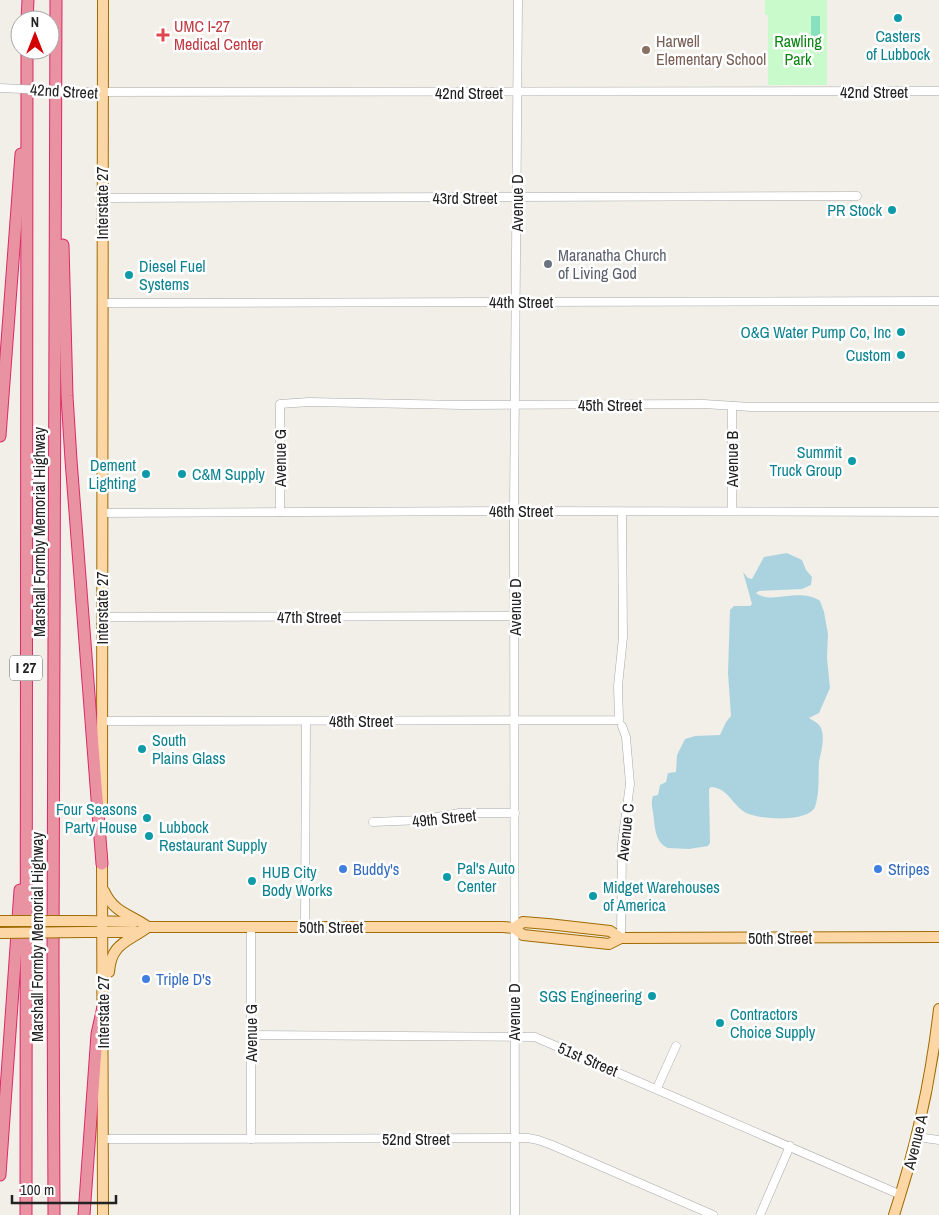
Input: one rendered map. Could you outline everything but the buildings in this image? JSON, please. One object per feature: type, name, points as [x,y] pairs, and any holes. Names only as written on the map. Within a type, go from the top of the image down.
[{"type":"highway","name":"Marshall Formby Memorial Highway","points":[[54,1215],[56,0]]},
{"type":"highway","points":[[56,76],[63,0]]},
{"type":"highway","name":"Marshall Formby Memorial Highway","points":[[26,1215],[27,60]]},
{"type":"highway","points":[[0,436],[19,167],[26,120]]},
{"type":"highway","points":[[56,122],[62,204],[70,451],[102,864]]},
{"type":"highway","points":[[0,1175],[27,808]]},
{"type":"highway","points":[[84,1215],[97,1034],[104,1002]]},
{"type":"main road","name":"Interstate 27","points":[[103,0],[103,1215]]},
{"type":"main road","points":[[102,887],[114,907],[144,927],[119,945],[112,954],[104,1002]]},
{"type":"main road","name":"50th Street","points":[[0,921],[103,921],[144,927]]},
{"type":"main road","name":"50th Street","points":[[0,933],[103,932],[144,927],[472,926],[514,928],[523,922],[610,931],[621,938]]},
{"type":"main road","name":"50th Street","points":[[514,928],[522,936],[609,944],[621,938],[939,937]]},
{"type":"main road","name":"Avenue A","points":[[894,1215],[917,1136],[931,1068],[939,1009]]},
{"type":"street","name":"Avenue D","points":[[514,1215],[514,511],[518,0]]},
{"type":"street","name":"42nd Street","points":[[0,88],[87,92],[939,92]]},
{"type":"street","name":"43rd Street","points":[[102,198],[857,196]]},
{"type":"street","name":"44th Street","points":[[102,303],[939,301]]},
{"type":"street","name":"45th Street","points":[[280,404],[309,402],[939,407]]},
{"type":"street","name":"Avenue G","points":[[280,404],[280,512]]},
{"type":"street","name":"Avenue B","points":[[732,406],[732,511]]},
{"type":"street","name":"46th Street","points":[[102,513],[514,511],[939,512]]},
{"type":"street","name":"Avenue C","points":[[621,938],[621,853],[630,784],[626,738],[620,723],[618,686],[623,637],[622,512]]},
{"type":"street","name":"47th Street","points":[[102,617],[515,616]]},
{"type":"street","name":"48th Street","points":[[103,721],[514,721],[620,723]]},
{"type":"street","points":[[305,927],[306,721]]},
{"type":"street","name":"49th Street","points":[[373,822],[414,821],[459,814],[515,813]]},
{"type":"street","name":"Avenue G","points":[[251,927],[251,1139]]},
{"type":"street","name":"51st Street","points":[[252,1036],[536,1037],[901,1195]]},
{"type":"street","points":[[656,1088],[676,1046]]},
{"type":"street","points":[[917,1136],[939,1140]]},
{"type":"street","name":"52nd Street","points":[[104,1139],[538,1140],[713,1215]]},
{"type":"street","points":[[760,1215],[790,1146]]},
{"type":"green space","name":"Rawling Park","points":[[765,0],[827,0],[827,85],[768,85],[768,15],[765,15]]},
{"type":"green space","points":[[811,16],[820,16],[820,37],[811,36]]},
{"type":"water","points":[[787,553],[802,560],[806,570],[812,577],[811,585],[802,589],[759,591],[756,593],[770,597],[795,595],[812,597],[820,601],[824,612],[828,634],[827,658],[830,688],[819,713],[809,718],[821,728],[823,737],[819,762],[818,796],[815,807],[802,816],[792,818],[758,816],[743,811],[721,790],[711,787],[709,789],[710,843],[708,846],[689,849],[668,848],[660,842],[656,833],[652,798],[658,795],[660,785],[666,782],[668,773],[676,772],[677,755],[685,739],[695,736],[720,735],[731,716],[728,673],[730,610],[734,606],[750,606],[752,604],[743,572],[748,578],[752,579],[764,557]]},
{"type":"place","name":"Casters of Lubbock","points":[[898,18]]},
{"type":"place","name":"UMC I-27 Medical Center","points":[[163,35]]},
{"type":"place","name":"Harwell Elementary School","points":[[646,50]]},
{"type":"place","name":"PR Stock","points":[[892,210]]},
{"type":"place","name":"Maranatha Church of Living God","points":[[548,264]]},
{"type":"place","name":"Diesel Fuel Systems","points":[[129,275]]},
{"type":"place","name":"O&G Water Pump Co, Inc","points":[[901,332]]},
{"type":"place","name":"Custom","points":[[901,355]]},
{"type":"place","name":"Summit Truck Group","points":[[852,461]]},
{"type":"place","name":"Dement Lighting","points":[[146,474]]},
{"type":"place","name":"C&M Supply","points":[[182,474]]},
{"type":"place","name":"South Plains Glass","points":[[142,749]]},
{"type":"place","name":"Four Seasons Party House","points":[[147,818]]},
{"type":"place","name":"Lubbock Restaurant Supply","points":[[149,836]]},
{"type":"place","name":"Buddy's","points":[[343,869]]},
{"type":"place","name":"Stripes","points":[[878,869]]},
{"type":"place","name":"Pal's Auto Center","points":[[447,877]]},
{"type":"place","name":"HUB City Body Works","points":[[252,881]]},
{"type":"place","name":"Midget Warehouses of America","points":[[593,896]]},
{"type":"place","name":"Triple D's","points":[[146,979]]},
{"type":"place","name":"SGS Engineering","points":[[652,996]]},
{"type":"place","name":"Contractors Choice Supply","points":[[720,1023]]}]
